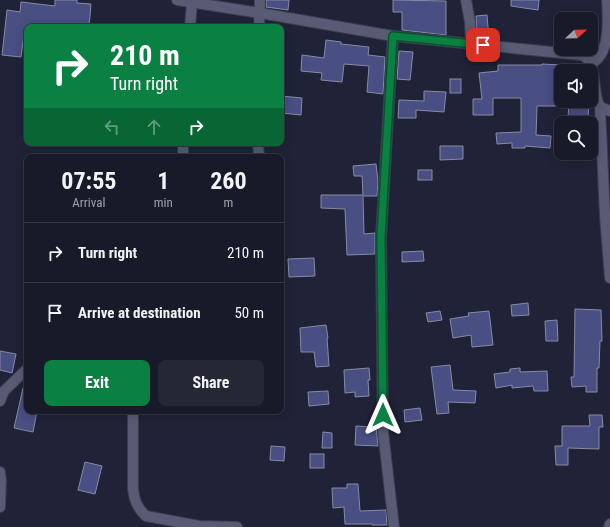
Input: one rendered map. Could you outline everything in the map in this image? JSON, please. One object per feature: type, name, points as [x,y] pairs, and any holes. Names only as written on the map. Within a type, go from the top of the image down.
[{"type":"street","points":[[177,0],[393,36],[581,55],[589,59],[591,63],[595,91],[605,109],[610,278]]},
{"type":"street","points":[[259,24],[260,0]]},
{"type":"street","points":[[466,0],[470,22],[471,44]]},
{"type":"street","points":[[591,63],[599,57],[604,48],[608,13],[607,0]]},
{"type":"street","points":[[190,24],[192,2]]},
{"type":"street","points":[[393,36],[381,237],[383,431],[394,527]]},
{"type":"street","points":[[0,401],[4,391],[24,372]]},
{"type":"street","points":[[133,414],[133,489],[134,498],[140,510],[146,516],[199,526],[237,527]]},
{"type":"street","points":[[0,472],[0,507]]},
{"type":"building","points":[[55,0],[77,0],[77,3],[91,4],[89,24],[24,24],[21,57],[2,55],[7,10],[20,12],[21,2],[55,6]]},
{"type":"building","points":[[266,0],[289,0],[288,10],[266,7]]},
{"type":"building","points":[[393,0],[446,1],[446,35],[402,30],[402,12],[393,12]]},
{"type":"building","points":[[511,0],[539,0],[538,10],[511,6]]},
{"type":"building","points":[[487,15],[489,39],[477,38],[476,16]]},
{"type":"building","points":[[326,40],[341,42],[341,44],[369,47],[368,55],[385,57],[383,94],[367,92],[369,66],[344,64],[342,82],[321,80],[322,73],[301,71],[302,55],[324,58]]},
{"type":"building","points":[[399,51],[413,52],[410,80],[397,79]]},
{"type":"building","points":[[498,65],[554,65],[554,106],[537,106],[536,135],[551,136],[550,148],[525,146],[525,148],[512,148],[512,143],[497,144],[496,133],[521,132],[521,98],[493,98],[493,115],[473,115],[473,99],[482,99],[479,73],[498,71]]},
{"type":"building","points":[[450,79],[461,79],[461,93],[450,93]]},
{"type":"building","points":[[424,91],[446,92],[444,112],[416,110],[416,118],[398,118],[399,100],[424,101]]},
{"type":"building","points":[[284,96],[302,98],[301,115],[284,113]]},
{"type":"building","points":[[569,108],[589,108],[588,116],[568,116]]},
{"type":"building","points":[[440,146],[463,146],[463,159],[440,160]]},
{"type":"building","points":[[376,164],[378,181],[377,196],[363,196],[364,234],[375,233],[375,254],[347,255],[345,209],[321,208],[321,195],[363,195],[362,176],[354,176],[353,166]]},
{"type":"building","points":[[418,170],[432,170],[432,180],[418,180]]},
{"type":"building","points":[[423,251],[424,261],[402,262],[402,252]]},
{"type":"building","points":[[314,258],[315,276],[289,277],[288,259]]},
{"type":"building","points":[[528,303],[529,315],[512,316],[511,305]]},
{"type":"building","points":[[575,309],[601,310],[602,341],[600,341],[599,368],[597,368],[597,392],[586,392],[586,386],[572,387],[571,377],[574,377]]},
{"type":"building","points":[[440,311],[442,320],[428,322],[426,313]]},
{"type":"building","points":[[489,311],[493,345],[472,347],[471,335],[453,338],[450,319],[469,316],[468,313]]},
{"type":"building","points":[[557,320],[558,341],[546,341],[545,321]]},
{"type":"building","points":[[326,325],[329,366],[316,367],[314,352],[301,352],[300,328]]},
{"type":"building","points":[[0,351],[16,354],[12,373],[0,370]]},
{"type":"building","points":[[450,365],[453,390],[476,391],[475,403],[448,402],[449,413],[437,414],[431,367]]},
{"type":"building","points":[[369,368],[369,396],[355,397],[355,392],[345,393],[344,370]]},
{"type":"building","points":[[520,368],[520,372],[547,371],[548,391],[534,391],[533,386],[512,388],[512,385],[496,388],[494,374],[510,372],[510,369]]},
{"type":"building","points":[[23,388],[24,414],[36,414],[33,432],[14,428]]},
{"type":"building","points":[[328,391],[329,404],[309,406],[308,392]]},
{"type":"building","points":[[420,408],[422,420],[405,422],[404,410]]},
{"type":"building","points":[[589,415],[602,415],[603,427],[599,427],[599,449],[568,448],[568,465],[556,465],[555,446],[562,446],[562,426],[590,426]]},
{"type":"building","points":[[356,426],[376,427],[378,446],[355,445]]},
{"type":"building","points":[[323,432],[332,433],[332,448],[322,448]]},
{"type":"building","points":[[271,446],[285,447],[284,461],[270,460]]},
{"type":"building","points":[[310,454],[324,454],[324,468],[310,468]]},
{"type":"building","points":[[85,462],[102,466],[95,494],[78,490]]},
{"type":"building","points":[[347,484],[358,484],[360,511],[386,510],[387,525],[345,524],[344,507],[333,508],[332,488],[347,488]]},
{"type":"route","points":[[383,415],[381,237],[393,36],[483,45]]}]
